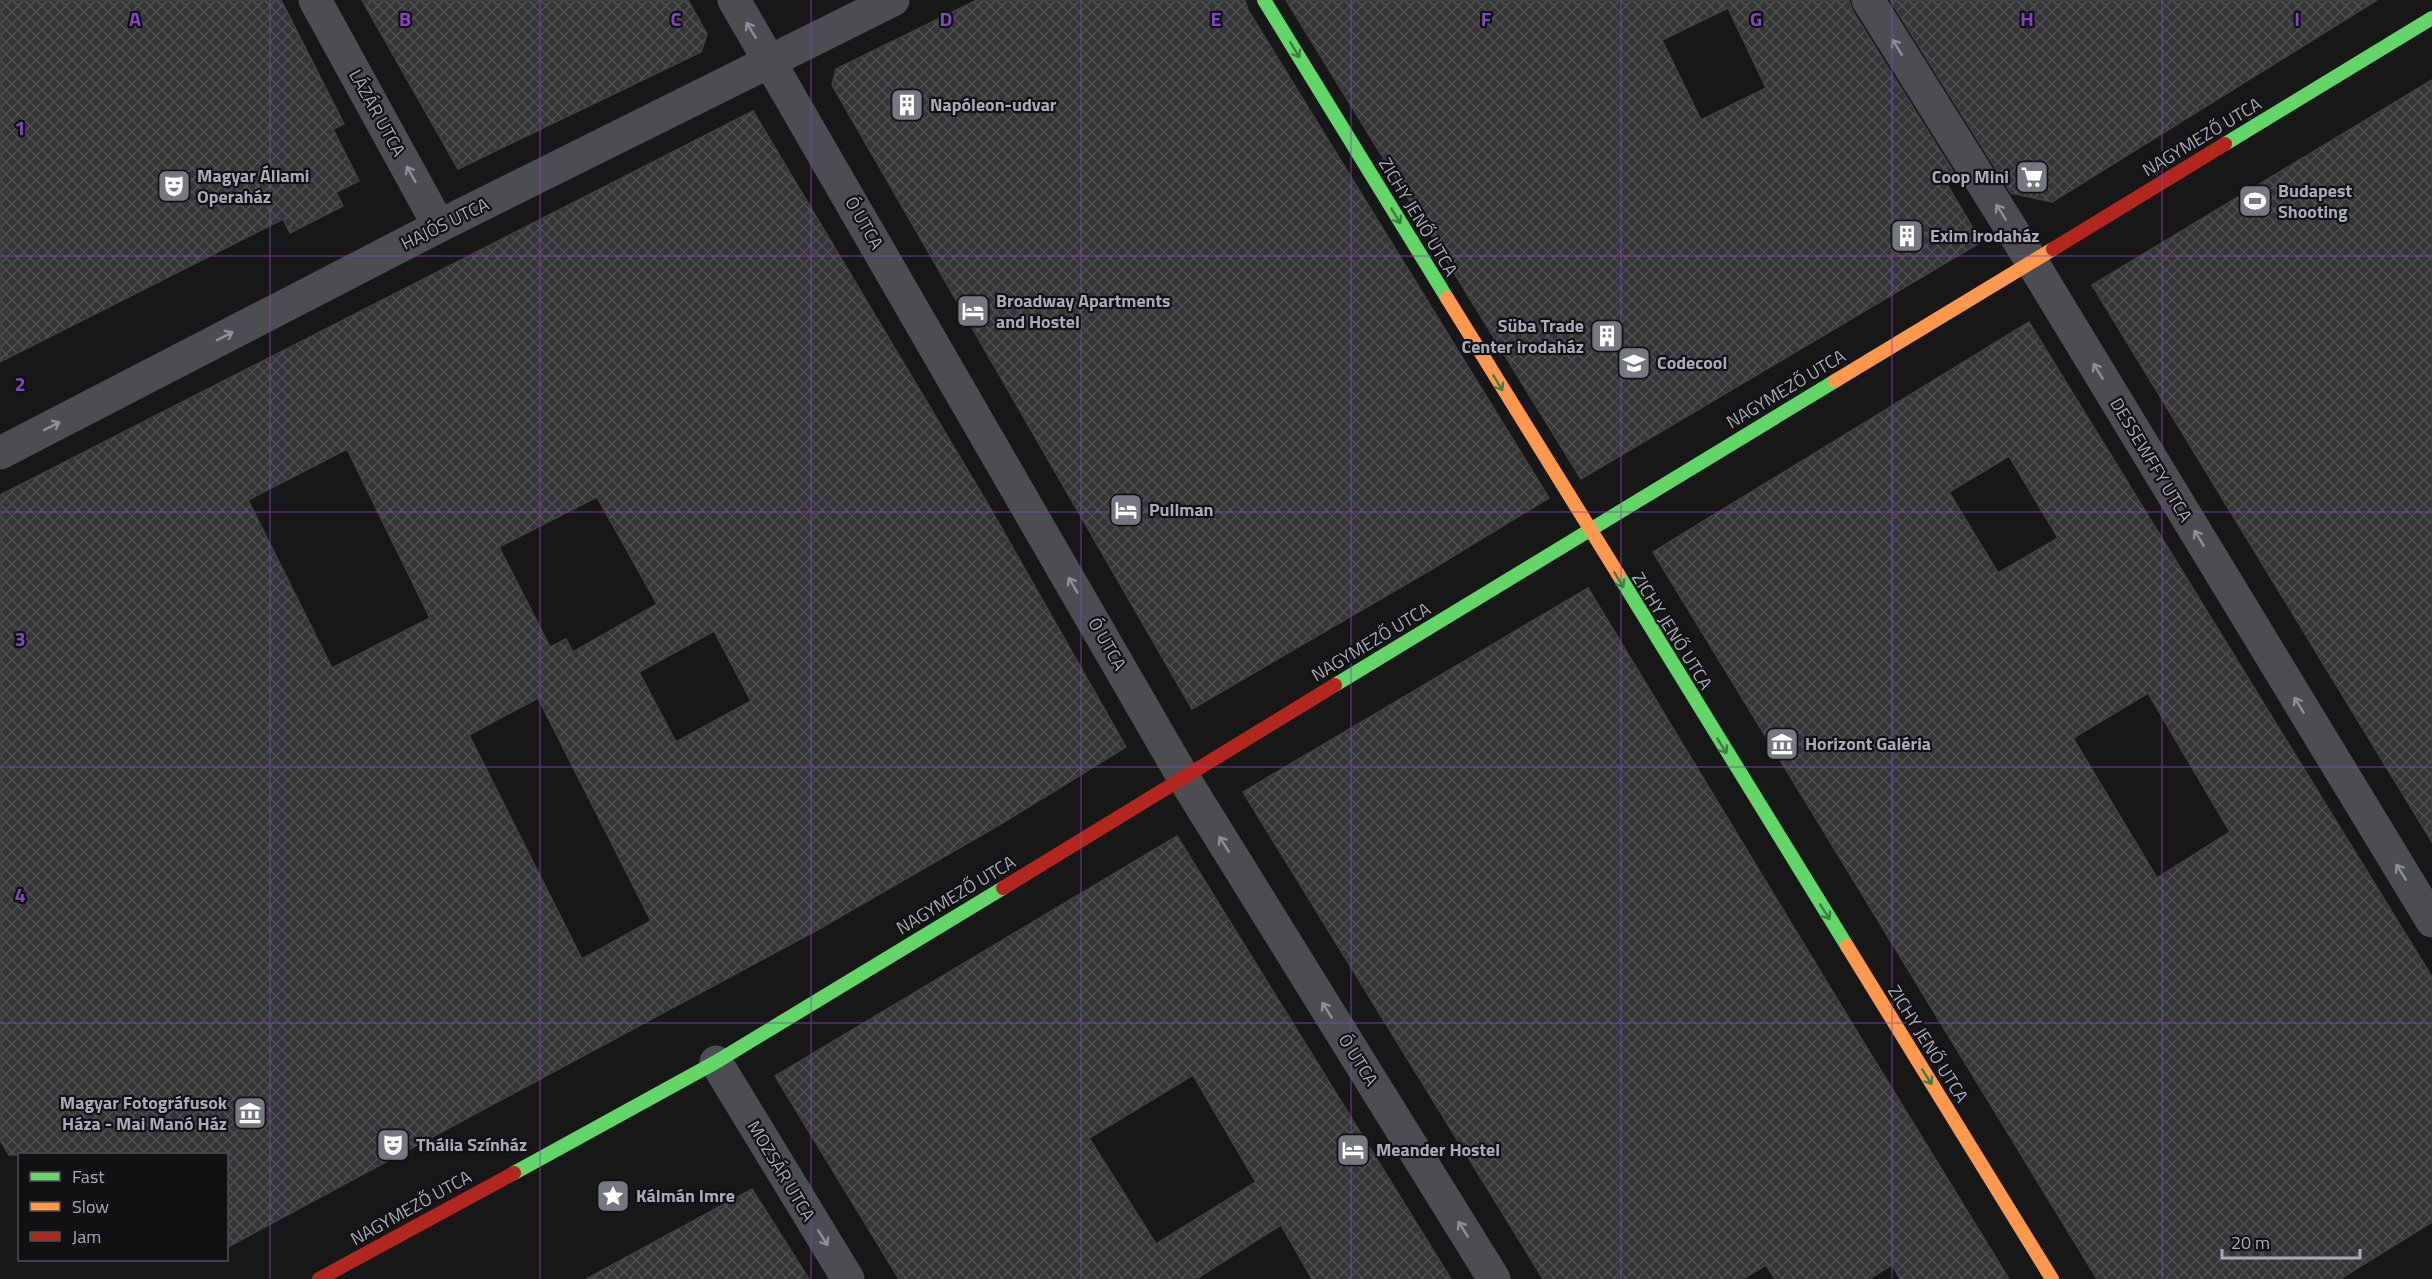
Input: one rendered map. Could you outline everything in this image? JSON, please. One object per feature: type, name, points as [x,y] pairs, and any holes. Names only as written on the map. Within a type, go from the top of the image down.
[{"type":"street","name":"LÁZÁR UTCA","points":[[315,0],[439,226]]},
{"type":"street","name":"Ó UTCA","points":[[734,0],[1184,777],[1494,1279]]},
{"type":"street","name":"HAJÓS UTCA","points":[[0,453],[439,226],[770,59],[893,0]]},
{"type":"street","name":"ZICHY JENŐ UTCA","points":[[1264,0],[2052,1279]]},
{"type":"street","name":"DESSEWFFY UTCA","points":[[1868,0],[2032,262],[2432,921]]},
{"type":"street","name":"NAGYMEZŐ UTCA","points":[[319,1279],[716,1062],[2432,18]]},
{"type":"street","name":"MOZSÁR UTCA","points":[[716,1062],[848,1279]]},
{"type":"building","name":"Magyar Állami Operaház","points":[[0,0],[281,0],[344,124],[333,129],[359,181],[336,192],[343,206],[290,233],[283,219],[0,362]]},
{"type":"building","points":[[362,0],[688,0],[707,34],[701,52],[458,169]]},
{"type":"building","points":[[977,0],[1245,0],[1248,10],[1549,498],[1192,709],[832,85],[836,69]]},
{"type":"building","points":[[1286,0],[1849,0],[1852,10],[1961,184],[1945,181],[1981,242],[1581,479]],"holes":[[[1728,8],[1766,88],[1701,120],[1662,40]]]},
{"type":"building","points":[[1890,0],[2377,0],[2052,202],[2011,193]]},
{"type":"building","points":[[2432,80],[2432,842],[2092,285]]},
{"type":"building","points":[[753,111],[989,506],[1126,747],[1004,822],[819,929],[228,1247],[228,1153],[18,1153],[18,1155],[9,1155],[0,1140],[0,495]],"holes":[[[347,449],[430,618],[332,668],[248,500]],[[597,497],[657,604],[573,652],[566,639],[550,647],[499,547]],[[714,631],[751,701],[676,742],[639,672]],[[538,698],[651,921],[582,959],[469,735]]]},
{"type":"building","points":[[2029,322],[2432,977],[2432,1222],[2340,1279],[2097,1279],[1653,552]],"holes":[[[2009,456],[2058,538],[1998,573],[1949,492]],[[2148,693],[2230,832],[2157,878],[2073,738]]]},
{"type":"building","points":[[1588,588],[2009,1279],[1900,1279],[1892,1265],[1869,1279],[1775,1279],[1766,1265],[1743,1279],[1543,1279],[1243,792]]},
{"type":"building","points":[[1177,836],[1451,1279],[1312,1279],[1281,1225],[1196,1279],[899,1279],[775,1076]],"holes":[[[1193,1075],[1256,1182],[1156,1244],[1089,1138]]]},
{"type":"building","points":[[752,1189],[809,1279],[586,1279]]},
{"type":"traffic: fast","points":[[1264,0],[1447,298]]},
{"type":"traffic: fast","points":[[2225,144],[2432,18]]},
{"type":"traffic: fast","points":[[1335,685],[1835,381]]},
{"type":"traffic: fast","points":[[1618,574],[1847,946]]},
{"type":"traffic: fast","points":[[514,1173],[716,1062],[1003,888]]},
{"type":"traffic: slow","points":[[1835,381],[2053,249]]},
{"type":"traffic: slow","points":[[1447,298],[1618,574]]},
{"type":"traffic: slow","points":[[1847,946],[2052,1279]]},
{"type":"traffic: jam","points":[[2053,249],[2225,144]]},
{"type":"traffic: jam","points":[[1003,888],[1335,685]]},
{"type":"traffic: jam","points":[[319,1279],[514,1173]]},
{"type":"place","name":"Napóleon-udvar","points":[[907,105]]},
{"type":"place","name":"Coop Mini","points":[[2032,177]]},
{"type":"place","name":"Magyar Állami Operaház","points":[[174,186]]},
{"type":"place","name":"Budapest Shooting","points":[[2255,201]]},
{"type":"place","name":"Exim irodaház","points":[[1907,236]]},
{"type":"place","name":"Broadway Apartments and Hostel","points":[[973,311]]},
{"type":"place","name":"Süba Trade Center irodaház","points":[[1607,336]]},
{"type":"place","name":"Codecool","points":[[1634,363]]},
{"type":"place","name":"Pullman","points":[[1126,510]]},
{"type":"place","name":"Horizont Galéria","points":[[1782,744]]},
{"type":"place","name":"Magyar Fotográfusok Háza - Mai Manó Ház","points":[[250,1113]]},
{"type":"place","name":"Thália Színház","points":[[393,1145]]},
{"type":"place","name":"Meander Hostel","points":[[1353,1150]]},
{"type":"place","name":"Kálmán Imre","points":[[613,1196]]}]
